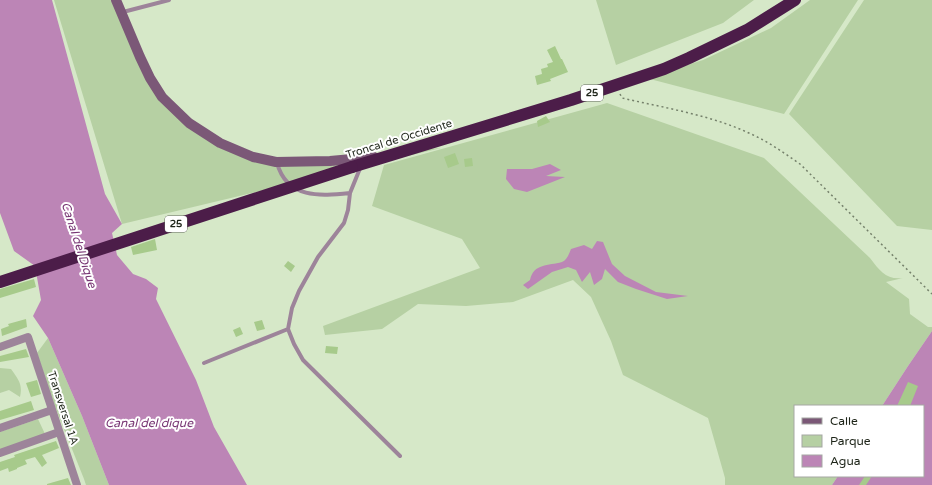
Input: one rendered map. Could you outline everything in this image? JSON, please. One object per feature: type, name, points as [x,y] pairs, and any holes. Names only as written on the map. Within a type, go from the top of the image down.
[{"type":"highway","name":"Troncal de Occidente","points":[[0,282],[357,166],[664,69],[747,30],[795,0]]},
{"type":"street","points":[[116,0],[120,13],[150,78],[162,97],[189,123],[220,143],[253,157],[276,162],[330,161],[372,157],[378,160]]},
{"type":"street","name":"Transversal 1A","points":[[0,347],[28,337],[77,485]]},
{"type":"street","points":[[0,428],[52,410]]},
{"type":"street","points":[[0,453],[59,432]]},
{"type":"lane","points":[[120,13],[169,0]]},
{"type":"lane","points":[[276,162],[283,178],[298,190],[317,195],[350,193]]},
{"type":"lane","points":[[357,166],[344,223],[318,257],[299,291],[292,308],[288,330],[303,360],[400,456]]},
{"type":"lane","points":[[204,363],[288,330]]},
{"type":"path","points":[[617,85],[618,93],[622,98],[702,116],[750,134],[776,147],[800,164],[932,294]]},
{"type":"green space","points":[[54,0],[116,0],[162,97],[204,134],[276,162],[441,148],[122,224]]},
{"type":"green space","points":[[596,0],[754,0],[723,23],[616,65]]},
{"type":"green space","points":[[810,0],[858,0],[784,114],[646,78],[703,60],[771,28]]},
{"type":"green space","points":[[864,0],[932,0],[932,230],[897,226],[789,114]]},
{"type":"green space","points":[[607,103],[764,158],[870,258],[884,274],[892,278],[903,278],[886,282],[909,299],[910,314],[928,327],[932,327],[932,331],[883,405],[794,405],[794,477],[837,477],[832,485],[725,485],[725,478],[708,418],[623,375],[611,341],[591,297],[573,280],[513,302],[466,306],[418,304],[382,329],[325,335],[323,326],[480,268],[462,239],[372,206],[384,165]]},
{"type":"green space","points":[[48,338],[82,416],[109,485],[86,485],[54,404],[37,353]]},
{"type":"green space","points":[[0,368],[11,369],[16,376],[21,389],[20,397],[9,390],[0,393]]},
{"type":"green space","points":[[38,419],[45,434],[0,450],[0,432]]},
{"type":"water","name":"Canal del dique","points":[[0,0],[52,0],[105,194],[122,224],[112,233],[117,255],[133,274],[146,279],[158,288],[156,299],[196,380],[214,427],[247,485],[109,485],[82,416],[48,338],[33,316],[41,300],[35,266],[14,251],[0,213]]},
{"type":"water","points":[[550,164],[561,170],[546,176],[565,177],[527,192],[514,189],[506,179],[507,169],[532,169]]},
{"type":"water","points":[[597,241],[603,242],[612,264],[625,276],[656,292],[688,296],[667,299],[636,289],[618,282],[605,269],[602,279],[594,285],[590,272],[582,282],[576,270],[568,267],[552,272],[528,289],[523,285],[530,280],[538,268],[564,261],[568,257],[571,249],[584,245],[592,249]]},
{"type":"water","points":[[932,331],[932,485],[832,485],[837,477],[924,477],[924,405],[883,405]]},
{"type":"building","points":[[555,46],[568,72],[550,79],[551,81],[537,85],[535,76],[542,74],[541,69],[548,67],[547,64],[553,62],[547,50]]},
{"type":"building","points":[[546,116],[550,122],[538,127],[537,121]]},
{"type":"building","points":[[455,153],[459,164],[448,168],[444,157]]},
{"type":"building","points":[[472,158],[473,166],[465,167],[464,159]]},
{"type":"building","points":[[155,239],[157,250],[133,255],[131,247]]},
{"type":"building","points":[[288,261],[295,266],[291,272],[284,266]]},
{"type":"building","points":[[34,279],[36,287],[0,298],[0,289]]},
{"type":"building","points":[[26,319],[27,327],[2,336],[1,329],[9,326],[8,324]]},
{"type":"building","points":[[262,320],[265,329],[257,331],[254,322]]},
{"type":"building","points":[[240,327],[243,334],[236,337],[233,330]]},
{"type":"building","points":[[326,346],[338,347],[337,354],[325,353]]},
{"type":"building","points":[[26,349],[29,357],[0,362],[0,356]]},
{"type":"building","points":[[37,380],[41,394],[31,397],[26,383]]},
{"type":"building","points":[[908,382],[918,386],[910,405],[897,405]]},
{"type":"building","points":[[31,401],[34,410],[0,420],[0,411]]},
{"type":"building","points":[[56,441],[59,448],[42,455],[47,463],[42,467],[35,457],[25,460],[27,464],[17,469],[9,472],[8,468],[0,471],[0,462],[15,457],[14,455]]},
{"type":"building","points":[[864,477],[871,477],[866,485],[859,485]]},
{"type":"building","points":[[68,478],[71,485],[47,485],[47,484]]},
{"type":"water label","name":"Canal del Dique","points":[[79,245]]}]
